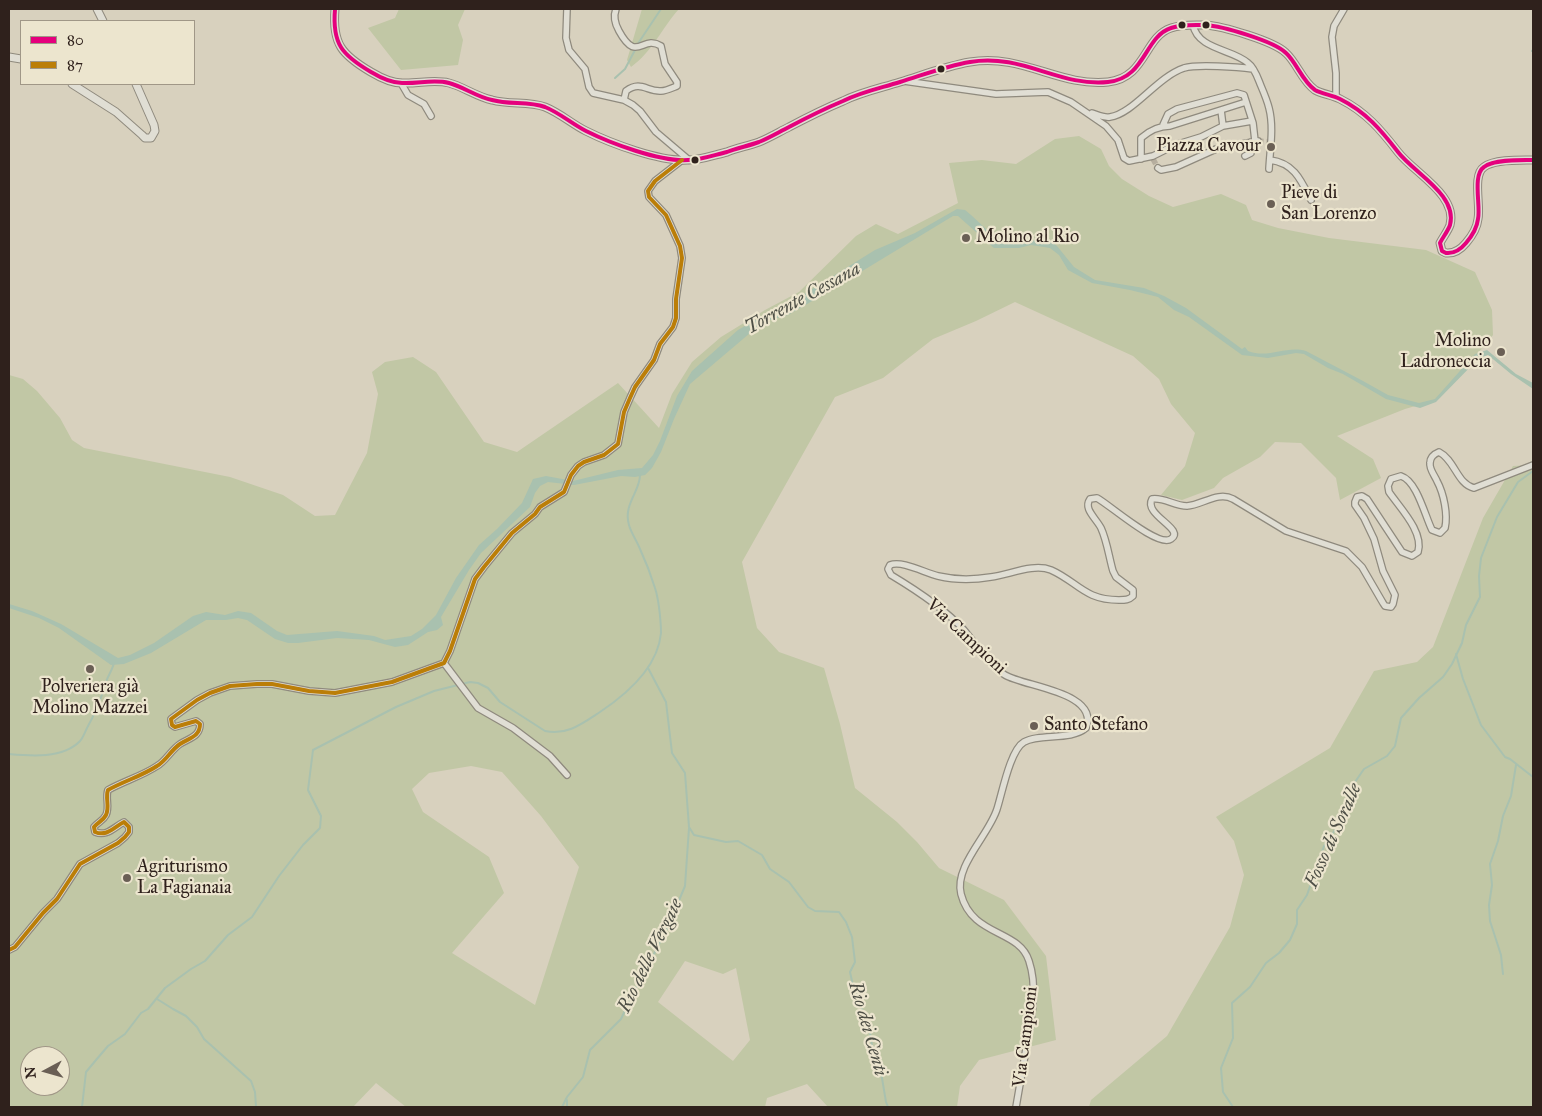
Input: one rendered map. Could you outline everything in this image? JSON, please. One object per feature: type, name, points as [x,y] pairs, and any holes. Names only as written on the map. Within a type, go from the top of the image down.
[{"type":"street","points":[[335,9],[335,35],[343,51],[357,64],[379,76],[400,83],[442,82],[452,84],[491,100],[534,104],[549,109],[593,134],[648,154],[685,160],[702,159],[757,143],[862,93],[970,62],[988,60],[1021,64],[1082,82],[1117,81],[1132,72],[1164,32],[1170,28],[1193,25],[1218,27],[1275,46],[1288,55],[1314,89],[1336,97],[1360,110],[1373,120],[1407,163],[1442,195],[1451,214],[1449,228],[1440,242],[1442,251],[1446,253],[1457,251],[1474,233],[1479,216],[1477,181],[1482,167],[1495,162],[1533,160]]},
{"type":"street","points":[[567,9],[566,38],[569,50],[585,69],[593,93],[624,100],[640,111],[656,132],[685,160]]},
{"type":"street","points":[[616,9],[615,22],[626,44],[639,48],[652,43],[661,46],[665,64],[677,82],[677,86],[660,91],[644,86],[632,87],[626,91],[623,97],[624,100]]},
{"type":"street","points":[[1336,97],[1336,73],[1332,37],[1334,26],[1344,9]]},
{"type":"street","points":[[1193,25],[1194,30],[1204,40],[1215,48],[1248,62],[1253,69],[1269,108],[1271,125],[1269,169]]},
{"type":"street","points":[[1085,111],[1103,117],[1118,115],[1160,81],[1183,68],[1226,67],[1253,69]]},
{"type":"street","points":[[904,81],[996,94],[1048,92],[1071,102],[1111,130],[1120,143],[1125,160],[1129,162],[1152,158],[1223,126],[1252,121]]},
{"type":"street","points":[[400,83],[408,95],[424,104],[431,116]]},
{"type":"street","points":[[74,85],[116,112],[146,138],[151,138],[155,131],[154,125],[136,85]]},
{"type":"street","points":[[1163,125],[1168,114],[1182,107],[1232,93],[1244,95],[1252,121],[1255,142],[1251,153],[1245,156]]},
{"type":"street","points":[[1140,159],[1141,138],[1145,134],[1163,125],[1170,126],[1246,102]]},
{"type":"street","points":[[1222,110],[1223,126]]},
{"type":"street","points":[[1158,168],[1160,170],[1176,167],[1216,150],[1255,142]]},
{"type":"street","points":[[9,950],[15,947],[43,912],[57,899],[80,864],[108,849],[125,837],[129,827],[124,822],[106,833],[100,834],[95,832],[94,827],[103,820],[108,807],[106,793],[111,788],[131,781],[159,765],[178,745],[190,740],[198,733],[200,724],[196,721],[175,727],[172,725],[171,720],[197,700],[230,686],[257,684],[335,693],[392,682],[444,663],[476,579],[484,567],[512,533],[535,514],[540,507],[564,492],[571,474],[584,462],[604,455],[618,444],[624,412],[635,387],[654,360],[660,344],[674,324],[681,267],[681,252],[677,239],[666,215],[649,197],[648,191],[655,181],[685,160]]},
{"type":"street","points":[[1270,160],[1278,161],[1299,176],[1311,200]]},
{"type":"street","name":"Via Campioni","points":[[1016,1107],[1031,1022],[1033,978],[1029,961],[1025,952],[1017,944],[990,930],[968,911],[961,892],[961,883],[964,870],[996,814],[1007,773],[1019,747],[1023,742],[1031,740],[1078,733],[1086,728],[1087,711],[1080,703],[1056,692],[1013,679],[1000,672],[954,620],[891,575],[889,567],[895,563],[936,576],[964,580],[989,578],[1040,568],[1053,572],[1092,596],[1110,600],[1128,600],[1133,596],[1133,590],[1116,577],[1101,528],[1088,507],[1088,502],[1093,498],[1097,498],[1154,537],[1167,540],[1174,536],[1174,532],[1172,527],[1156,515],[1151,508],[1152,499],[1158,498],[1176,505],[1186,506],[1225,496],[1286,531],[1346,551],[1358,561],[1383,603],[1388,607],[1394,604],[1395,594],[1382,571],[1378,550],[1370,528],[1355,505],[1354,502],[1357,497],[1362,496],[1367,499],[1402,552],[1412,556],[1418,552],[1420,547],[1419,537],[1389,492],[1388,486],[1391,479],[1401,476],[1407,478],[1416,493],[1432,530],[1440,533],[1445,528],[1446,520],[1442,491],[1429,466],[1431,457],[1434,454],[1439,452],[1445,456],[1466,485],[1474,488],[1533,465]]},
{"type":"street","points":[[444,663],[478,708],[500,720],[550,756],[568,775]]},
{"type":"shaded area","points":[[399,9],[465,9],[458,25],[463,40],[458,65],[401,70],[368,28],[395,18]]},
{"type":"shaded area","points":[[642,9],[679,9],[651,47],[631,67],[627,60]]},
{"type":"shaded area","points":[[1079,136],[1101,149],[1109,166],[1122,179],[1149,196],[1173,207],[1221,194],[1246,205],[1252,220],[1278,228],[1329,238],[1426,250],[1475,272],[1492,310],[1493,335],[1453,384],[1436,400],[1405,409],[1337,436],[1373,459],[1381,478],[1340,500],[1336,478],[1301,443],[1275,442],[1260,457],[1223,478],[1214,488],[1182,500],[1161,495],[1185,466],[1195,433],[1171,404],[1159,379],[1133,356],[1015,302],[933,339],[883,378],[835,397],[742,562],[757,628],[779,652],[824,668],[855,788],[897,822],[939,868],[1004,900],[1046,956],[1056,1040],[979,1060],[960,1086],[957,1107],[828,1107],[807,1084],[767,1098],[765,1107],[406,1107],[376,1083],[353,1107],[9,1107],[9,375],[23,379],[37,391],[60,418],[72,440],[84,448],[230,477],[283,495],[315,516],[335,515],[367,453],[378,394],[372,372],[385,362],[413,357],[436,372],[484,442],[517,452],[618,383],[659,428],[672,394],[692,362],[721,337],[799,292],[856,236],[876,224],[898,234],[958,203],[949,163],[982,160],[1016,164],[1055,139]],"holes":[[[471,766],[502,772],[541,816],[579,867],[535,1005],[452,953],[504,893],[489,857],[423,812],[412,789],[429,773]],[[685,961],[723,974],[736,968],[750,1040],[733,1061],[658,1002]]]},
{"type":"shaded area","points":[[1533,465],[1533,1107],[1089,1107],[1091,1100],[1167,1036],[1230,927],[1244,875],[1234,841],[1216,817],[1330,748],[1374,671],[1417,662],[1433,647],[1483,518],[1513,466]]},
{"type":"water","name":"Torrente Cessana","points":[[957,209],[965,210],[999,241],[1014,243],[1024,240],[1051,241],[1074,267],[1095,280],[1144,288],[1164,296],[1186,308],[1242,349],[1245,347],[1248,351],[1263,354],[1291,350],[1306,351],[1388,395],[1419,403],[1435,399],[1475,354],[1487,350],[1516,374],[1533,383],[1533,389],[1488,355],[1479,358],[1436,402],[1420,408],[1386,399],[1304,354],[1296,353],[1268,358],[1242,355],[1189,317],[1174,310],[1158,297],[1092,283],[1068,270],[1059,255],[1050,248],[1031,245],[1019,248],[994,248],[958,216],[953,216],[788,315],[763,322],[690,384],[661,452],[652,468],[645,475],[635,477],[621,476],[574,485],[548,482],[540,486],[535,493],[530,507],[481,553],[469,570],[441,617],[443,625],[408,645],[395,647],[369,640],[337,638],[288,643],[275,639],[247,620],[238,618],[206,620],[151,653],[124,664],[111,665],[59,628],[39,618],[9,608],[9,604],[32,611],[61,624],[118,658],[130,655],[154,643],[193,616],[206,612],[225,615],[238,611],[251,613],[277,631],[287,635],[337,631],[374,636],[385,640],[411,636],[422,629],[436,615],[456,578],[479,545],[522,503],[533,479],[546,476],[573,481],[618,470],[642,468],[653,455],[677,396],[692,371],[738,330],[774,309],[793,301],[875,250],[915,233]]},
{"type":"waterway","points":[[637,45],[661,9]]},
{"type":"waterway","points":[[615,78],[625,69],[635,50]]},
{"type":"waterway","name":"Fosso di Soralle","points":[[1233,1107],[1223,1092],[1221,1068],[1233,1038],[1232,1003],[1250,987],[1266,963],[1279,953],[1290,940],[1297,924],[1297,910],[1307,895],[1324,846],[1339,824],[1355,782],[1364,769],[1387,756],[1395,746],[1401,718],[1419,698],[1443,677],[1452,664],[1462,643],[1466,625],[1480,597],[1479,576],[1481,558],[1497,517],[1518,482],[1533,471]]},
{"type":"waterway","points":[[82,1107],[86,1072],[96,1060],[108,1046],[125,1034],[141,1013],[148,1009],[165,988],[205,961],[228,935],[252,917],[279,876],[303,845],[320,828],[321,816],[308,790],[313,750],[396,707],[434,691],[470,682],[478,683],[488,688],[500,702],[545,731],[560,732],[574,728],[600,712],[640,679],[654,657],[661,633],[656,590],[630,528],[628,518],[628,511],[640,475]]},
{"type":"waterway","points":[[1456,654],[1463,679],[1481,725],[1505,757],[1533,777]]},
{"type":"waterway","points":[[9,754],[36,756],[56,754],[73,747],[80,741],[98,707],[114,663]]},
{"type":"waterway","name":"Rio dei Centi","points":[[648,668],[666,702],[672,753],[685,773],[689,827],[694,835],[726,842],[738,841],[762,855],[770,869],[789,882],[808,907],[815,911],[839,912],[846,922],[852,937],[855,962],[850,972],[854,990],[869,1026],[873,1052],[880,1066],[888,1107]]},
{"type":"waterway","points":[[1503,974],[1501,955],[1490,921],[1489,905],[1492,885],[1490,864],[1498,841],[1503,816],[1511,796],[1516,765]]},
{"type":"waterway","name":"Rio delle Vergaie","points":[[562,1107],[567,1097],[583,1077],[590,1050],[621,1019],[670,922],[685,886],[689,828]]},
{"type":"waterway","points":[[157,999],[186,1016],[197,1027],[204,1039],[251,1081],[255,1092],[256,1107]]},
{"type":"waterway","points":[[567,1100],[567,1107]]},
{"type":"tunnel","points":[[1258,141],[1271,142]]},
{"type":"tunnel","points":[[1153,159],[1158,168]]},
{"type":"transit line","name":"80","points":[[335,9],[335,31],[341,47],[353,60],[382,78],[398,83],[443,82],[492,100],[539,105],[550,109],[581,128],[608,141],[650,155],[677,160],[703,158],[755,143],[857,95],[943,68],[970,62],[989,60],[1007,62],[1073,80],[1090,82],[1108,82],[1121,79],[1138,66],[1155,40],[1162,33],[1171,28],[1184,25],[1205,25],[1235,31],[1280,48],[1290,57],[1310,86],[1321,93],[1340,99],[1365,116],[1379,129],[1405,160],[1433,185],[1448,204],[1451,214],[1450,225],[1440,243],[1442,251],[1446,253],[1452,253],[1460,249],[1475,229],[1479,213],[1478,177],[1480,171],[1488,164],[1501,161],[1533,160]]},
{"type":"transit line","name":"87","points":[[9,950],[15,947],[57,899],[80,864],[118,843],[129,832],[129,827],[124,822],[110,831],[103,833],[95,832],[94,827],[103,819],[107,812],[108,790],[157,766],[177,746],[198,732],[200,724],[196,721],[175,727],[172,725],[171,719],[197,700],[230,686],[257,684],[272,684],[309,691],[335,693],[392,682],[444,663],[475,579],[484,567],[512,533],[535,514],[540,507],[564,492],[571,475],[578,466],[604,455],[618,444],[624,412],[635,387],[654,360],[660,344],[673,327],[676,318],[676,299],[682,258],[680,246],[666,215],[649,197],[648,191],[655,181],[682,160]]},
{"type":"place","name":"Piazza Cavour","points":[[1271,147]]},
{"type":"place","name":"Pieve di San Lorenzo","points":[[1271,204]]},
{"type":"place","name":"Molino al Rio","points":[[966,238]]},
{"type":"place","name":"Molino Ladroneccia","points":[[1501,352]]},
{"type":"place","name":"Polveriera già Molino Mazzei","points":[[90,669]]},
{"type":"place","name":"Santo Stefano","points":[[1034,726]]},
{"type":"place","name":"Agriturismo La Fagianaia","points":[[127,878]]}]
